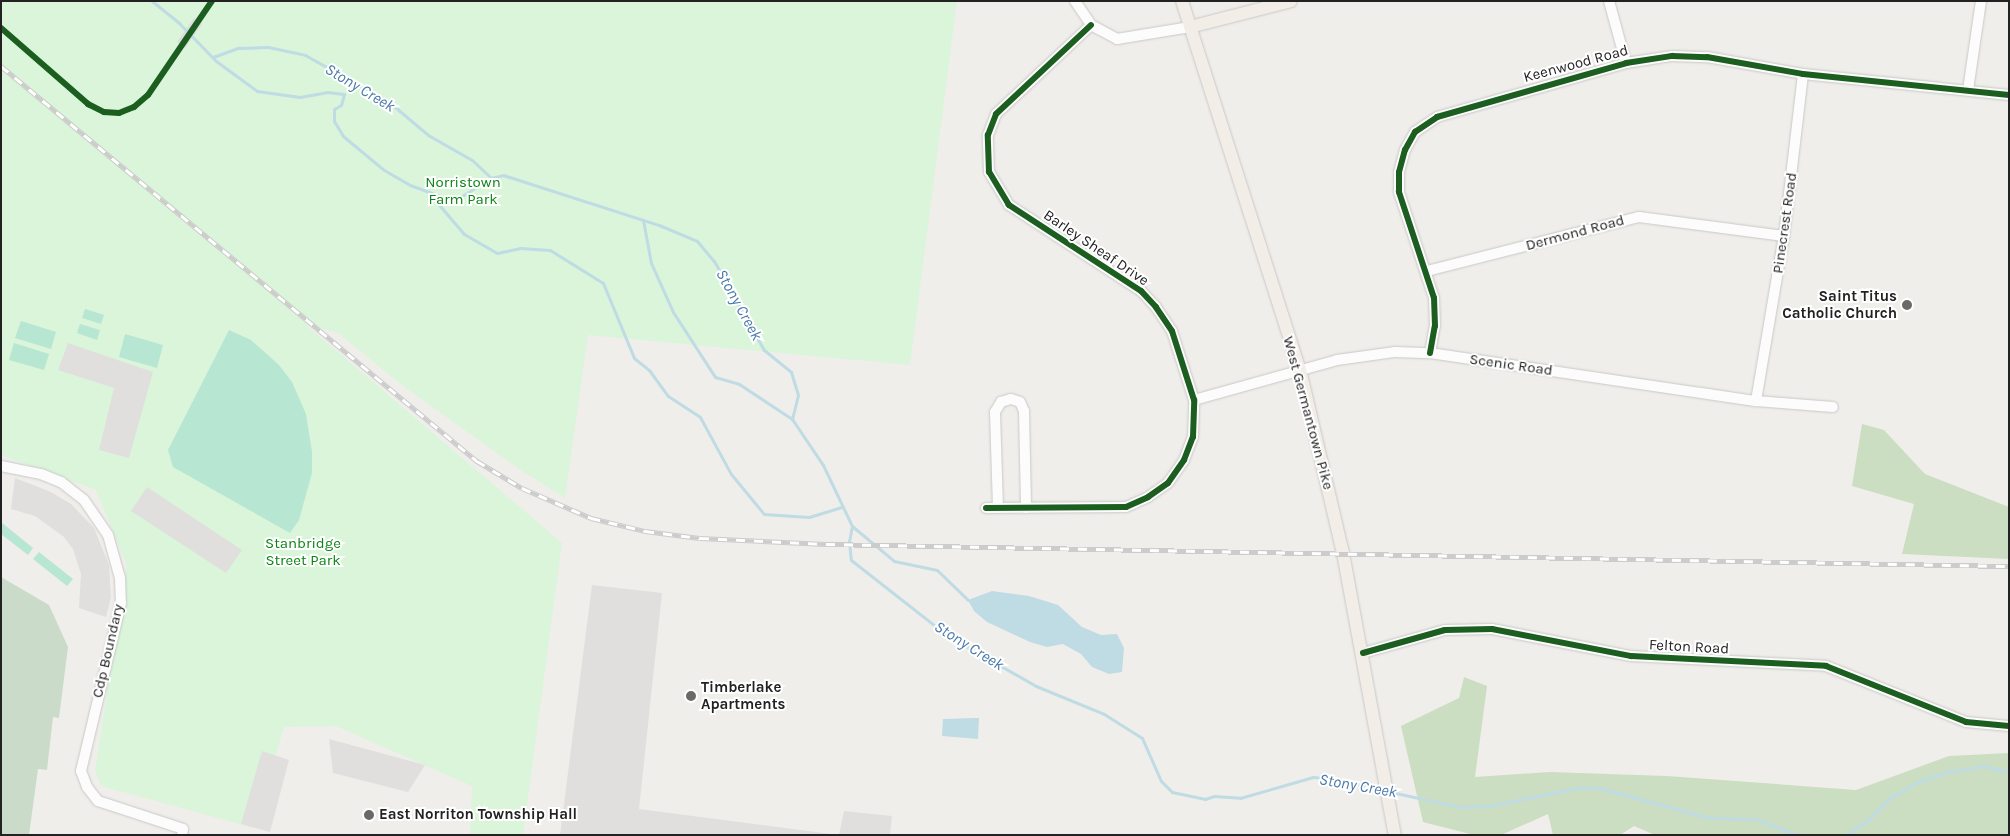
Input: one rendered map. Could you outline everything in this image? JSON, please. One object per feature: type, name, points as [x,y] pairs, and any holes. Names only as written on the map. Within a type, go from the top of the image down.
[{"type":"main road","name":"West Germantown Pike","points":[[1182,1],[1300,370],[1343,553],[1395,835]]},
{"type":"main road","points":[[1190,27],[1291,1]]},
{"type":"street","points":[[1075,1],[1091,25],[1117,39],[1190,27]]},
{"type":"street","points":[[1609,1],[1626,63]]},
{"type":"street","points":[[1968,90],[1981,1]]},
{"type":"street","name":"Barley Sheaf Drive","points":[[986,508],[1115,509],[1138,503],[1156,493],[1168,483],[1184,460],[1195,426],[1194,400],[1172,332],[1148,298],[1009,205],[1000,195],[987,161],[988,135],[996,114],[1015,93],[1091,25]]},
{"type":"street","name":"Keenwood Road","points":[[1430,353],[1435,326],[1434,298],[1427,271],[1399,192],[1404,150],[1415,132],[1437,117],[1460,108],[1626,63],[1672,56],[1707,57],[1803,74],[2009,95]]},
{"type":"street","name":"Pinecrest Road","points":[[1756,401],[1784,236],[1803,74]]},
{"type":"street","name":"Dermond Road","points":[[1427,271],[1639,217],[1784,236]]},
{"type":"street","name":"Scenic Road","points":[[1194,400],[1300,370],[1362,355],[1430,353],[1756,401],[1833,407]]},
{"type":"street","points":[[998,508],[995,412],[1001,402],[1011,399],[1020,402],[1024,411],[1026,508]]},
{"type":"street","name":"Cdp Boundary","points":[[1,466],[41,474],[61,482],[84,500],[108,535],[120,578],[121,603],[81,770],[87,787],[98,800],[183,829],[182,835]]},
{"type":"street","name":"Felton Road","points":[[1363,654],[1445,630],[1492,629],[1631,656],[1826,666],[1966,722],[2009,726]]},
{"type":"green space","name":"Norristown Farm Park","points":[[1,1],[957,1],[910,365],[588,335],[565,498],[519,469],[403,386],[338,333],[305,324],[562,543],[523,835],[470,835],[472,786],[336,726],[284,727],[254,828],[101,786],[95,770],[127,566],[96,490],[1,455]]},
{"type":"green space","points":[[85,309],[104,315],[101,324],[82,318]]},
{"type":"green space","points":[[21,321],[56,332],[51,349],[15,338]]},
{"type":"green space","points":[[80,324],[100,330],[97,340],[77,333]]},
{"type":"green space","points":[[229,330],[251,340],[279,365],[292,382],[306,414],[312,452],[312,473],[299,520],[290,533],[173,467],[168,450]]},
{"type":"green space","points":[[125,334],[163,345],[157,368],[119,357]]},
{"type":"green space","points":[[14,343],[49,354],[44,370],[9,360]]},
{"type":"green space","points":[[1862,424],[1884,430],[1925,474],[2009,507],[2009,559],[1902,554],[1914,504],[1852,486]]},
{"type":"green space","points":[[1,522],[33,548],[28,555],[1,534]]},
{"type":"green space","points":[[39,552],[73,579],[67,586],[33,559]]},
{"type":"green space","points":[[1,577],[49,605],[68,647],[59,718],[53,717],[47,770],[38,769],[29,835],[1,835]]},
{"type":"green space","points":[[1464,677],[1487,686],[1475,777],[1550,772],[1667,776],[1856,790],[1949,756],[2009,753],[2009,835],[1655,835],[1634,826],[1620,835],[1553,835],[1548,814],[1501,835],[1474,835],[1423,822],[1401,726],[1459,698]]},
{"type":"shaded area","points":[[68,343],[153,372],[129,458],[99,450],[114,388],[58,370]]},
{"type":"shaded area","points":[[15,478],[51,492],[71,504],[94,528],[109,565],[111,597],[106,617],[79,608],[81,574],[73,549],[64,537],[35,516],[11,509]]},
{"type":"shaded area","points":[[147,487],[242,550],[226,573],[131,511]]},
{"type":"shaded area","points":[[592,585],[662,593],[639,809],[839,835],[560,835]]},
{"type":"shaded area","points":[[329,739],[425,765],[408,792],[333,773]]},
{"type":"shaded area","points":[[262,751],[289,760],[270,832],[241,824]]},
{"type":"shaded area","points":[[844,811],[892,816],[890,835],[839,835]]},
{"type":"water","points":[[992,591],[1029,596],[1058,605],[1082,627],[1101,635],[1117,634],[1124,648],[1122,672],[1109,674],[1092,667],[1081,654],[1063,644],[1047,647],[1030,642],[987,622],[974,611],[968,600]]},
{"type":"water","points":[[979,718],[978,739],[942,736],[943,719]]},
{"type":"pier","points":[[194,18],[202,24],[185,48],[177,42]]},
{"type":"waterway","name":"Stony Creek","points":[[152,1],[179,23],[216,61],[257,91],[300,97],[327,92],[344,94],[341,105],[334,109],[334,121],[343,136],[384,170],[410,185],[454,201],[491,178],[503,175],[659,225],[697,241],[714,261],[764,350],[791,372],[798,395],[792,419],[823,465],[852,526],[849,542],[851,560],[948,636],[1036,686],[1104,714],[1142,738],[1161,781],[1172,792],[1205,799],[1214,796],[1240,798],[1313,777],[1336,779],[1383,790]]},
{"type":"waterway","name":"Stony Creek","points":[[213,57],[238,48],[268,47],[305,55],[389,102],[428,135],[472,160],[491,178]]},
{"type":"waterway","name":"Stony Creek","points":[[428,192],[464,234],[497,253],[520,248],[550,250],[603,283],[634,358],[649,370],[668,396],[700,417],[731,474],[764,514],[809,517],[841,507]]},
{"type":"waterway","name":"Stony Creek","points":[[643,220],[651,263],[673,312],[715,377],[739,384],[792,419]]},
{"type":"waterway","name":"Stony Creek","points":[[852,526],[894,561],[937,570],[968,600]]},
{"type":"waterway","name":"Stony Creek","points":[[1846,835],[1868,820],[1891,797],[1918,782],[1947,772],[1983,766],[2009,772]]},
{"type":"waterway","name":"Stony Creek","points":[[1391,792],[1460,807],[1489,806],[1576,788],[1600,788],[1709,818],[1756,819],[1798,835]]},
{"type":"railway","points":[[1,66],[477,461],[522,488],[591,518],[645,531],[700,538],[826,544],[2009,566]]},
{"type":"cycle path","points":[[1,28],[88,104],[104,112],[119,113],[134,107],[148,95],[212,1]]},
{"type":"cycle path","points":[[986,508],[1126,507],[1148,497],[1168,483],[1184,460],[1193,437],[1194,400],[1172,331],[1156,307],[1141,291],[1009,205],[989,172],[988,135],[996,114],[1091,25]]},
{"type":"cycle path","points":[[1430,353],[1435,326],[1434,298],[1399,192],[1399,172],[1405,150],[1415,132],[1437,117],[1626,63],[1672,56],[1707,57],[1803,74],[2009,95]]},
{"type":"cycle path","points":[[1363,653],[1445,630],[1492,629],[1631,656],[1826,666],[1966,722],[2009,726]]},
{"type":"place","name":"Saint Titus Catholic Church","points":[[1907,305]]},
{"type":"place","name":"Timberlake Apartments","points":[[691,696]]},
{"type":"place","name":"East Norriton Township Hall","points":[[369,815]]},
{"type":"park label","name":"Stanbridge Street Park","points":[[303,552]]}]
